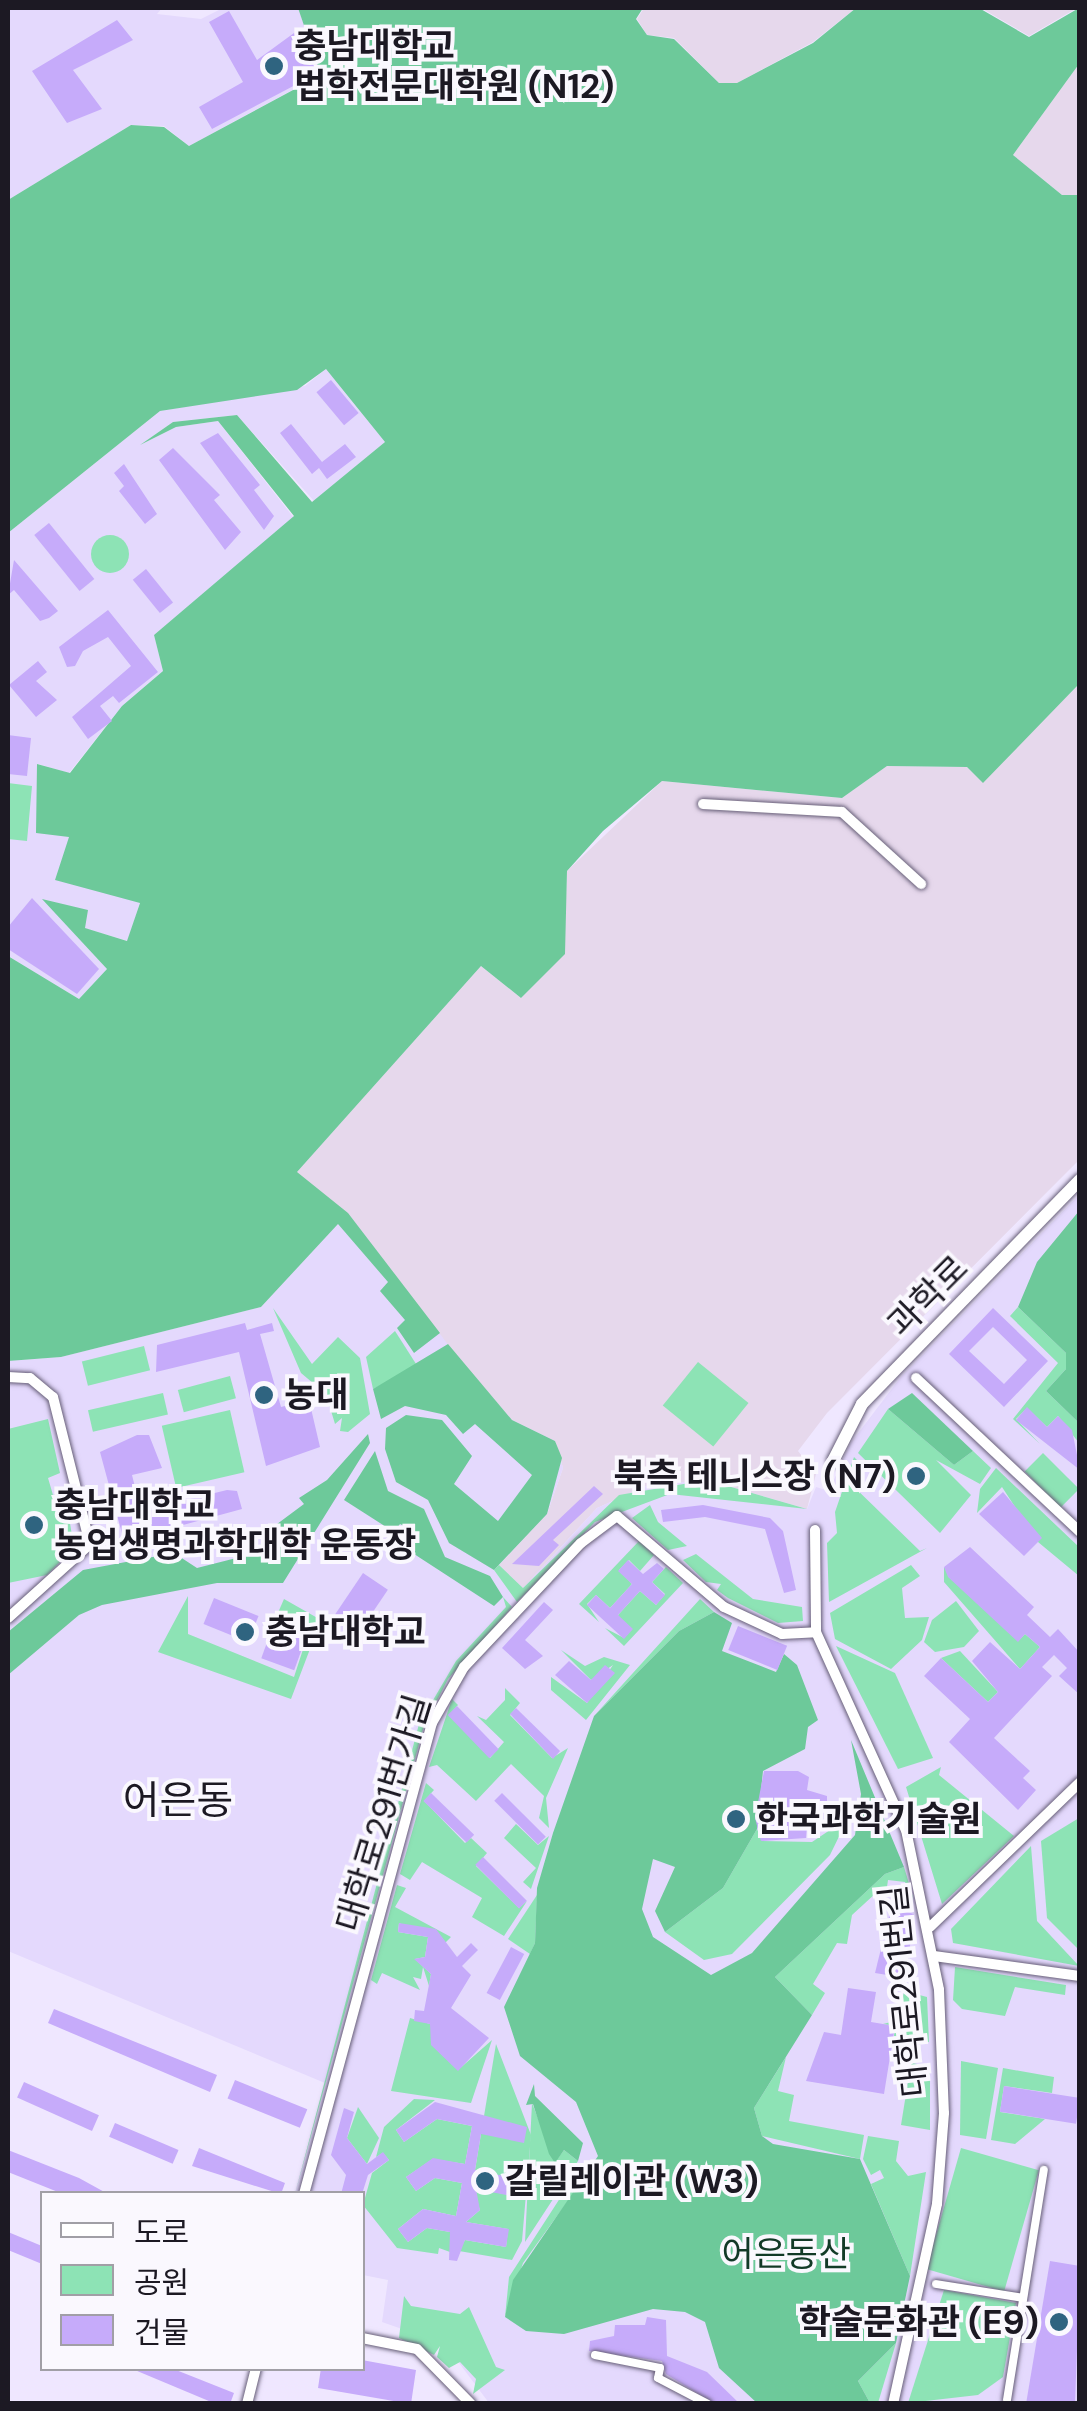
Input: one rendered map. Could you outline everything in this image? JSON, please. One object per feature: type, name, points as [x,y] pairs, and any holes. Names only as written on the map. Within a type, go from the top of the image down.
[{"type":"street","points":[[704,804],[842,812],[921,884]]},
{"type":"street","name":"과학로","points":[[832,1462],[862,1404],[1080,1180]]},
{"type":"street","points":[[8,1377],[34,1380],[53,1397],[90,1544],[8,1618]]},
{"type":"street","points":[[916,1378],[1080,1532]]},
{"type":"street","name":"대학로291번가길","points":[[305,2191],[439,1708],[464,1667],[580,1542],[624,1517],[724,1607],[782,1634],[816,1632]]},
{"type":"street","name":"대학로291번길","points":[[815,1530],[816,1632],[890,1784],[930,1928],[934,1956],[942,2156],[924,2290],[892,2404]]},
{"type":"street","points":[[930,1928],[1080,1782]]},
{"type":"street","points":[[934,1956],[1080,1976]]},
{"type":"street","points":[[1006,2400],[1044,2170]]},
{"type":"street","points":[[936,2284],[1023,2298]]},
{"type":"street","points":[[365,2339],[417,2349],[472,2404]]},
{"type":"street","points":[[596,2358],[659,2373],[695,2400],[708,2404]]},
{"type":"street","points":[[246,2404],[255,2371]]},
{"type":"shaded area","points":[[8,8],[162,8],[157,14],[201,19],[223,8],[298,8],[322,74],[189,146],[164,126],[131,125],[8,200]]},
{"type":"shaded area","points":[[644,8],[856,8],[813,42],[737,83],[719,83],[674,38],[647,35],[637,19]]},
{"type":"shaded area","points":[[981,8],[1077,8],[1029,36]]},
{"type":"shaded area","points":[[1079,64],[1079,195],[1062,195],[1013,155]]},
{"type":"shaded area","points":[[326,369],[385,442],[314,501],[237,415],[173,422],[140,445],[176,427],[218,421],[294,518],[154,635],[163,671],[122,706],[69,773],[38,764],[101,888],[140,902],[128,941],[84,928],[87,911],[43,899],[107,969],[79,999],[8,956],[8,533],[160,411],[305,386]]},
{"type":"shaded area","points":[[1079,684],[1079,1160],[827,1413],[798,1451],[816,1474],[807,1509],[707,1480],[649,1485],[597,1508],[523,1588],[499,1565],[547,1514],[563,1468],[555,1441],[512,1420],[296,1173],[481,966],[521,998],[564,954],[567,871],[662,781],[842,798],[887,766],[967,767],[983,782]]},
{"type":"shaded area","name":"한국과학기술원","points":[[1079,1195],[1079,2403],[489,2403],[445,2344],[382,2322],[388,2280],[365,2275],[365,2191],[296,2191],[325,2083],[8,1951],[8,1361],[61,1357],[261,1307],[348,1213],[478,1384],[512,1420],[555,1441],[563,1468],[547,1514],[499,1565],[523,1588],[597,1508],[649,1485],[707,1480],[807,1509],[816,1487],[829,1491],[850,1444],[900,1378]]},
{"type":"green space","points":[[298,8],[643,8],[636,19],[647,35],[674,39],[719,83],[737,83],[813,43],[856,8],[979,8],[1029,37],[1079,8],[1079,64],[1013,155],[1062,195],[1079,195],[1079,684],[983,783],[967,767],[887,766],[842,798],[662,781],[603,831],[567,871],[565,954],[521,998],[481,966],[297,1172],[348,1213],[440,1333],[414,1353],[397,1328],[405,1320],[380,1291],[388,1282],[338,1224],[261,1307],[61,1357],[8,1361],[8,956],[79,999],[107,969],[42,899],[88,910],[85,928],[127,941],[140,903],[55,880],[69,837],[36,833],[37,764],[70,773],[122,706],[163,671],[154,635],[294,516],[218,421],[176,427],[140,445],[173,422],[237,415],[312,502],[385,442],[326,369],[297,390],[160,411],[8,533],[8,200],[131,125],[164,127],[189,146],[321,75]]},
{"type":"green space","points":[[110,535],[123,541],[129,554],[123,567],[110,573],[97,567],[91,554],[97,541]]},
{"type":"green space","points":[[8,783],[32,786],[27,841],[8,839]]},
{"type":"green space","points":[[1079,1211],[1079,1423],[1046,1391],[1066,1369],[1066,1353],[1018,1307],[1037,1262]]},
{"type":"green space","points":[[1018,1307],[1066,1353],[1066,1369],[1046,1391],[1079,1423],[1079,1443],[1058,1416],[1047,1427],[1027,1408],[1016,1419],[1040,1444],[1013,1419],[1058,1363],[1010,1316]]},
{"type":"green space","points":[[273,1308],[312,1364],[338,1337],[360,1358],[370,1414],[348,1432],[340,1431],[342,1418],[335,1424],[326,1394],[301,1373]]},
{"type":"green space","points":[[395,1331],[418,1367],[373,1389],[366,1357]]},
{"type":"green space","points":[[448,1344],[512,1420],[555,1441],[562,1458],[547,1514],[494,1570],[449,1543],[428,1500],[396,1482],[385,1449],[386,1428],[406,1415],[442,1420],[472,1456],[454,1484],[498,1521],[532,1475],[475,1424],[463,1434],[446,1415],[405,1406],[381,1419],[373,1389]]},
{"type":"green space","points":[[144,1346],[150,1370],[88,1386],[82,1361]]},
{"type":"green space","points":[[698,1362],[749,1403],[713,1446],[663,1406]]},
{"type":"green space","points":[[230,1376],[236,1398],[184,1412],[178,1390]]},
{"type":"green space","points":[[163,1393],[168,1414],[93,1432],[88,1410]]},
{"type":"green space","points":[[912,1393],[973,1451],[954,1465],[888,1409]]},
{"type":"green space","name":"북측 테니스장 (N7)","points":[[888,1409],[954,1465],[973,1451],[991,1468],[980,1484],[936,1460],[971,1495],[940,1533],[858,1453]]},
{"type":"green space","points":[[230,1410],[244,1472],[176,1488],[162,1426]]},
{"type":"green space","name":"충남대학교 농업생명과학대학 운동장","points":[[48,1419],[60,1473],[48,1478],[53,1495],[65,1492],[74,1548],[47,1575],[8,1583],[8,1429]]},
{"type":"green space","points":[[368,1434],[370,1443],[283,1583],[217,1583],[102,1605],[79,1615],[8,1675],[8,1632],[83,1570],[174,1553],[197,1568],[256,1553],[269,1530],[304,1504],[299,1498],[327,1480]]},
{"type":"green space","points":[[375,1451],[388,1491],[424,1509],[445,1557],[490,1576],[503,1597],[494,1606],[411,1552],[412,1530],[400,1524],[394,1532],[344,1500]]},
{"type":"green space","points":[[1043,1453],[1079,1489],[1061,1507],[1025,1471]]},
{"type":"green space","points":[[854,1457],[860,1463],[849,1482],[920,1551],[927,1548],[829,1602],[827,1543],[837,1533],[835,1512]]},
{"type":"green space","points":[[996,1468],[1079,1547],[1079,1576],[1038,1542],[1002,1487],[977,1513],[980,1489]]},
{"type":"green space","points":[[707,1480],[807,1509],[670,1494],[595,1522],[517,1602],[494,1570],[499,1565],[523,1588],[619,1495]]},
{"type":"green space","points":[[650,1505],[658,1522],[687,1546],[668,1550],[632,1518]]},
{"type":"green space","points":[[639,1541],[654,1555],[640,1571],[629,1560],[619,1570],[632,1584],[610,1608],[596,1595],[587,1604],[599,1622],[579,1604]]},
{"type":"green space","points":[[696,1554],[753,1599],[802,1607],[803,1621],[778,1623],[728,1598],[717,1590],[721,1584],[706,1582],[683,1560]]},
{"type":"green space","points":[[911,1565],[920,1576],[902,1588],[905,1618],[929,1617],[922,1640],[891,1669],[835,1639],[830,1613]]},
{"type":"green space","points":[[666,1567],[683,1583],[624,1646],[605,1628],[624,1638],[618,1615],[640,1591],[656,1605],[665,1594],[652,1582]]},
{"type":"green space","points":[[944,1567],[1018,1641],[1025,1634],[1040,1647],[1020,1669],[944,1582]]},
{"type":"green space","points":[[188,1596],[188,1634],[294,1677],[310,1628],[277,1615],[284,1599],[321,1620],[291,1699],[158,1652]]},
{"type":"green space","points":[[503,1597],[512,1607],[448,1679],[424,1726],[296,2191],[419,1724],[456,1661],[506,1607]]},
{"type":"green space","points":[[700,1599],[714,1612],[679,1631],[594,1716]]},
{"type":"green space","points":[[956,1601],[979,1631],[964,1647],[935,1652],[924,1642],[932,1620]]},
{"type":"green space","name":"어은동산","points":[[714,1612],[732,1623],[722,1651],[776,1672],[784,1654],[797,1665],[818,1720],[808,1727],[805,1749],[763,1771],[757,1829],[723,1888],[665,1932],[655,1911],[675,1867],[653,1859],[642,1909],[653,1937],[711,1975],[752,1953],[855,1835],[861,1794],[851,1740],[904,1867],[885,1874],[775,1977],[812,2015],[754,2108],[762,2136],[773,2144],[860,2159],[910,2276],[896,2343],[858,2381],[870,2403],[757,2403],[719,2368],[705,2322],[685,2312],[653,2309],[564,2334],[526,2331],[505,2317],[513,2280],[598,2156],[576,2102],[520,2056],[504,2007],[535,1943],[537,1888],[553,1833],[594,1716],[679,1631]]},
{"type":"green space","points":[[836,1646],[895,1673],[933,1758],[898,1769]]},
{"type":"green space","points":[[561,1650],[585,1666],[604,1657],[630,1665],[586,1720],[551,1690],[551,1677],[587,1703],[613,1665],[591,1680]]},
{"type":"green space","points":[[960,1651],[998,1692],[988,1702],[941,1658]]},
{"type":"green space","points":[[505,1688],[520,1703],[510,1715],[552,1758],[568,1748],[546,1798],[549,1828],[539,1818],[544,1796],[511,1764],[476,1801],[437,1765],[429,1767],[452,1699],[458,1705],[449,1715],[490,1758],[504,1742],[477,1716],[486,1720],[505,1700]]},
{"type":"green space","points":[[941,1767],[939,1775],[1014,1836],[942,1904],[906,1787]]},
{"type":"green space","points":[[426,1783],[434,1790],[424,1801],[465,1843],[471,1838],[487,1853],[476,1866],[519,1908],[527,1901],[504,1936],[472,1917],[482,1898],[422,1862],[410,1880],[400,1874]]},
{"type":"green space","points":[[848,1818],[830,1855],[732,1954],[704,1960],[665,1932],[723,1888],[757,1829],[762,1841],[812,1842]]},
{"type":"green space","points":[[1079,1818],[1079,1950],[1047,1918],[1041,1841]]},
{"type":"green space","points":[[516,1824],[538,1845],[549,1836],[531,1889],[523,1882],[536,1868],[504,1838]]},
{"type":"green space","points":[[1031,1846],[1037,1921],[1079,1966],[953,1943],[951,1929]]},
{"type":"green space","points":[[904,1867],[914,1900],[905,1882],[888,1880],[886,1894],[876,1893],[852,1915],[847,1944],[837,1943],[813,1984],[825,1993],[812,2015],[775,1977],[885,1874]]},
{"type":"green space","points":[[397,1885],[406,1888],[395,1907],[451,1937],[444,1944],[399,1923],[398,1932],[428,1937],[425,1957],[415,1959],[431,1974],[429,1986],[423,1967],[421,1979],[413,1977],[420,1990],[382,1973],[377,1984],[371,1980]]},
{"type":"green space","points":[[537,1895],[535,1943],[530,1954],[508,1939]]},
{"type":"green space","points":[[955,1967],[1066,1985],[1065,1995],[1015,1987],[1005,2016],[962,2009],[953,2000]]},
{"type":"green space","points":[[904,1991],[927,1997],[929,2042],[894,2036],[895,2026],[883,2024],[899,2020]]},
{"type":"green space","points":[[410,2018],[430,2024],[458,2070],[492,2040],[471,2103],[391,2091]]},
{"type":"green space","points":[[496,2044],[531,2135],[522,2241],[512,2260],[459,2251],[465,2240],[506,2247],[508,2229],[466,2222],[480,2210],[472,2188],[515,2196],[519,2180],[475,2170]]},
{"type":"green space","points":[[786,2057],[778,2091],[794,2095],[789,2121],[864,2135],[860,2159],[762,2136],[754,2108]]},
{"type":"green space","points":[[961,2061],[998,2068],[986,2139],[960,2135]]},
{"type":"green space","points":[[911,2063],[930,2066],[930,2130],[901,2125]]},
{"type":"green space","points":[[1003,2068],[1054,2077],[1052,2093],[1004,2086],[1000,2112],[1045,2119],[1015,2144],[991,2140]]},
{"type":"green space","points":[[534,2084],[535,2096],[583,2143],[578,2161],[564,2150],[555,2163],[549,2154],[533,2104],[526,2105]]},
{"type":"green space","points":[[414,2099],[435,2100],[396,2130],[404,2142],[437,2119],[472,2126],[465,2164],[433,2159],[406,2177],[416,2191],[435,2178],[462,2183],[456,2216],[423,2209],[398,2229],[408,2242],[427,2228],[450,2232],[450,2252],[439,2248],[438,2254],[397,2248],[365,2208],[372,2173],[389,2160],[383,2153],[376,2157],[384,2127]]},
{"type":"green space","points":[[532,2103],[555,2162],[564,2150],[578,2161],[525,2242]]},
{"type":"green space","points":[[358,2107],[379,2138],[367,2164],[347,2138]]},
{"type":"green space","points":[[868,2136],[899,2141],[896,2161],[908,2176],[926,2172],[910,2276],[871,2184],[884,2178],[880,2170],[871,2175],[863,2159]]},
{"type":"green space","points":[[961,2148],[1039,2170],[1004,2291],[926,2269]]},
{"type":"green space","points":[[575,2175],[583,2180],[523,2263],[505,2317],[509,2277]]},
{"type":"green space","points":[[944,2290],[1016,2303],[1003,2377],[978,2395],[908,2403]]},
{"type":"green space","points":[[404,2296],[411,2306],[460,2314],[469,2307],[496,2367],[505,2370],[473,2394],[476,2379],[460,2362],[449,2368],[437,2357],[440,2346],[434,2355],[399,2338]]},
{"type":"green space","points":[[896,2343],[878,2403],[870,2403],[858,2381]]},
{"type":"building","name":"충남대학교 법학전문대학원 (N12)","points":[[229,11],[257,60],[294,33],[318,73],[212,129],[199,107],[243,82],[209,22]]},
{"type":"building","points":[[117,20],[133,40],[73,70],[102,109],[67,123],[32,71]]},
{"type":"building","points":[[331,380],[359,413],[344,425],[316,392]]},
{"type":"building","points":[[291,424],[322,462],[345,444],[356,457],[327,479],[319,468],[312,474],[280,433]]},
{"type":"building","points":[[218,433],[260,485],[254,490],[274,516],[264,530],[200,443]]},
{"type":"building","points":[[173,448],[220,495],[214,500],[241,532],[225,550],[159,460]]},
{"type":"building","points":[[124,464],[157,514],[145,524],[119,491],[124,486],[114,473]]},
{"type":"building","points":[[49,523],[94,579],[80,591],[34,535]]},
{"type":"building","points":[[14,560],[58,611],[49,618],[40,621],[14,590],[8,595]]},
{"type":"building","points":[[146,569],[173,602],[160,613],[133,580]]},
{"type":"building","points":[[108,610],[158,672],[119,703],[113,696],[100,706],[112,721],[88,739],[72,717],[131,666],[108,637],[83,651],[75,666],[67,667],[59,647]]},
{"type":"building","points":[[38,661],[47,672],[36,681],[57,700],[36,717],[9,685]]},
{"type":"building","points":[[8,735],[31,738],[27,776],[8,774]]},
{"type":"building","points":[[32,898],[99,969],[77,994],[8,949],[8,927]]},
{"type":"building","points":[[993,1308],[1048,1361],[1004,1407],[949,1354]],"holes":[[[993,1327],[1027,1360],[1004,1384],[969,1351]]]},
{"type":"building","name":"농대","points":[[245,1323],[247,1330],[272,1323],[274,1331],[260,1334],[281,1407],[309,1400],[320,1447],[266,1466],[239,1352],[156,1372],[157,1345]]},
{"type":"building","points":[[1027,1407],[1047,1427],[1058,1416],[1072,1430],[1080,1470],[1016,1420]]},
{"type":"building","points":[[137,1435],[149,1435],[162,1468],[132,1475],[141,1511],[227,1490],[237,1491],[242,1509],[124,1541],[100,1452]]},
{"type":"building","points":[[594,1486],[603,1494],[553,1540],[559,1545],[539,1566],[512,1564]]},
{"type":"building","points":[[1003,1492],[1042,1538],[1024,1556],[979,1514]]},
{"type":"building","points":[[703,1505],[770,1518],[783,1531],[796,1590],[784,1593],[765,1529],[705,1517],[663,1522],[661,1510]]},
{"type":"building","points":[[970,1547],[1034,1607],[1027,1615],[1050,1637],[1058,1629],[1080,1653],[1080,1695],[1059,1676],[1067,1668],[1054,1655],[1042,1667],[1052,1676],[994,1738],[1030,1771],[1023,1778],[1036,1790],[1018,1810],[949,1742],[970,1719],[924,1676],[941,1658],[988,1702],[998,1692],[972,1661],[990,1642],[1020,1669],[1040,1647],[1025,1634],[1018,1642],[948,1577],[944,1567]]},
{"type":"building","points":[[628,1560],[643,1574],[657,1563],[664,1569],[652,1582],[665,1595],[656,1605],[640,1591],[618,1615],[633,1629],[624,1639],[587,1605],[596,1595],[610,1608],[632,1584],[618,1571]]},
{"type":"building","points":[[363,1573],[388,1590],[360,1631],[335,1614]]},
{"type":"building","points":[[214,1598],[259,1616],[248,1642],[204,1624]]},
{"type":"building","points":[[544,1602],[553,1610],[525,1640],[543,1656],[525,1669],[502,1648]]},
{"type":"building","points":[[277,1615],[310,1627],[294,1670],[261,1658]]},
{"type":"building","points":[[738,1626],[787,1646],[777,1670],[728,1650]]},
{"type":"building","points":[[569,1661],[591,1680],[605,1665],[615,1673],[587,1703],[555,1675]]},
{"type":"building","points":[[457,1706],[499,1749],[489,1758],[448,1715]]},
{"type":"building","points":[[516,1708],[560,1751],[553,1759],[510,1714]]},
{"type":"building","points":[[764,1771],[798,1771],[809,1777],[807,1790],[827,1796],[827,1818],[807,1825],[806,1838],[761,1841],[755,1818]]},
{"type":"building","points":[[431,1793],[474,1835],[467,1843],[423,1801]]},
{"type":"building","points":[[502,1793],[546,1837],[538,1845],[494,1801]]},
{"type":"building","points":[[483,1857],[527,1901],[519,1909],[475,1865]]},
{"type":"building","points":[[891,1908],[914,1914],[906,1978],[875,1973]]},
{"type":"building","points":[[399,1923],[436,1929],[457,1957],[471,1943],[478,1950],[462,1966],[471,1975],[451,2008],[489,2038],[458,2071],[431,2045],[430,2024],[414,2021],[415,2010],[424,2011],[431,1974],[414,1959],[425,1957],[428,1937],[398,1932]]},
{"type":"building","points":[[511,1947],[524,1954],[500,2000],[487,1993]]},
{"type":"building","points":[[848,1988],[876,1992],[871,2022],[895,2026],[884,2094],[806,2081],[824,2032],[841,2035]]},
{"type":"building","points":[[54,2009],[217,2075],[210,2092],[48,2023]]},
{"type":"building","points":[[235,2080],[307,2109],[300,2128],[228,2099]]},
{"type":"building","points":[[24,2082],[99,2115],[92,2131],[17,2098]]},
{"type":"building","points":[[1004,2086],[1080,2098],[1076,2124],[1000,2112]]},
{"type":"building","name":"갈릴레이관 (W3)","points":[[435,2102],[527,2127],[524,2143],[481,2134],[475,2170],[519,2179],[516,2197],[476,2189],[480,2210],[466,2222],[509,2229],[506,2247],[465,2240],[457,2261],[449,2260],[450,2232],[427,2228],[408,2242],[398,2229],[423,2209],[456,2216],[462,2183],[435,2178],[416,2191],[406,2177],[433,2158],[465,2164],[472,2126],[437,2119],[404,2142],[396,2130]]},
{"type":"building","points":[[344,2108],[354,2112],[347,2138],[367,2164],[383,2152],[389,2160],[368,2175],[363,2191],[342,2191],[346,2175],[331,2155]]},
{"type":"building","points":[[115,2123],[179,2150],[173,2164],[109,2137]]},
{"type":"building","points":[[199,2148],[285,2183],[282,2191],[271,2191],[192,2166]]},
{"type":"building","points":[[8,2150],[103,2191],[56,2191],[8,2172]]},
{"type":"building","points":[[8,2232],[40,2245],[40,2263],[8,2250]]},
{"type":"building","name":"학술문화관 (E9)","points":[[1050,2261],[1080,2266],[1075,2404],[1026,2404]]},
{"type":"building","points":[[647,2317],[666,2320],[667,2356],[707,2372],[740,2404],[715,2404],[666,2374],[662,2361],[589,2351],[590,2341],[614,2336],[615,2325],[645,2325]]},
{"type":"building","points":[[365,2361],[416,2370],[411,2404],[318,2388],[321,2371],[365,2371]]},
{"type":"building","points":[[137,2371],[179,2371],[234,2393],[230,2404],[216,2404]]},
{"type":"place","name":"충남대학교 법학전문대학원 (N12)","points":[[274,66]]},
{"type":"place","name":"농대","points":[[264,1395]]},
{"type":"place","name":"북측 테니스장 (N7)","points":[[916,1476]]},
{"type":"place","name":"충남대학교 농업생명과학대학 운동장","points":[[34,1525]]},
{"type":"place","name":"충남대학교","points":[[245,1632]]},
{"type":"place","name":"한국과학기술원","points":[[736,1819]]},
{"type":"place","name":"갈릴레이관 (W3)","points":[[485,2181]]},
{"type":"place","name":"학술문화관 (E9)","points":[[1059,2322]]},
{"type":"district","name":"어은동","points":[[178,1800]]}]
